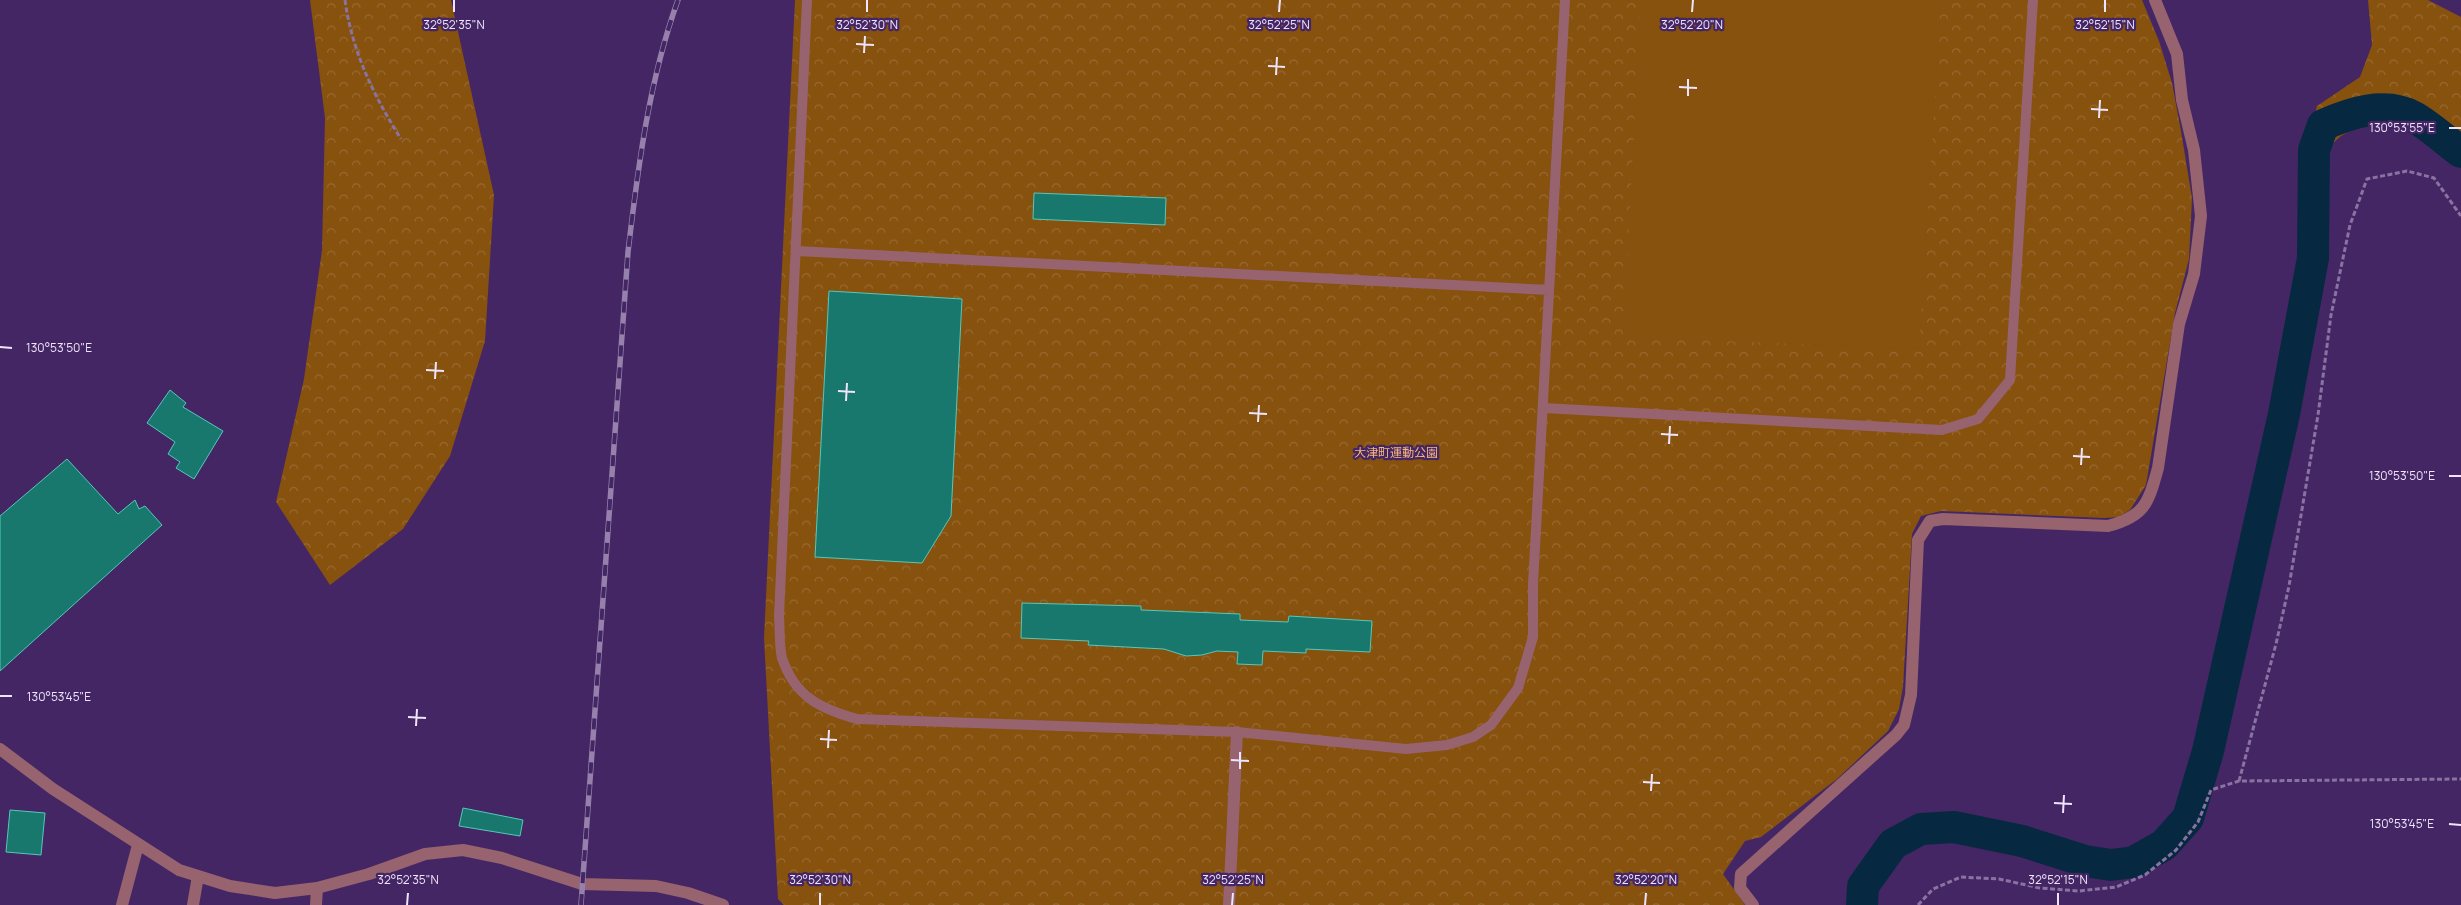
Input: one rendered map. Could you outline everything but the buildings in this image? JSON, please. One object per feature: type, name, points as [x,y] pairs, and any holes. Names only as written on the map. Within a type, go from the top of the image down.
[{"type":"street","points":[[1752,905],[1740,888],[1741,874],[1896,735],[1904,725],[1911,695],[1918,540],[1930,521],[1943,518],[2108,526],[2126,521],[2140,514],[2152,491],[2158,468],[2179,324],[2194,274],[2201,216],[2194,150],[2182,100],[2177,54],[2156,0]]},
{"type":"street","points":[[1229,905],[1237,732]]},
{"type":"street","points":[[0,749],[53,789],[179,870],[275,899],[368,874],[424,854],[463,850],[502,858],[582,884],[656,886],[688,893],[723,905]]},
{"type":"street","points":[[122,905],[138,845]]},
{"type":"street","points":[[193,905],[198,876]]},
{"type":"street","points":[[316,905],[317,888]]},
{"type":"lane","points":[[807,0],[779,616],[782,658],[800,691],[827,710],[857,719],[1237,732],[1406,749],[1446,744],[1473,737],[1491,725],[1518,688],[1533,637],[1533,584],[1565,0]]},
{"type":"lane","points":[[1544,408],[1942,430],[1978,419],[2010,380],[2033,0]]},
{"type":"lane","points":[[797,251],[1549,290]]},
{"type":"path","points":[[345,0],[349,28],[360,64],[401,139]]},
{"type":"path","points":[[2239,781],[2276,644],[2289,586],[2318,415],[2331,316],[2350,225],[2367,179],[2407,171],[2434,178],[2461,216]]},
{"type":"path","points":[[1918,905],[1933,889],[1961,877],[1999,879],[2040,888],[2079,892],[2116,887],[2145,875],[2176,850],[2198,822],[2211,790],[2239,781],[2461,778]]},
{"type":"green space","points":[[310,0],[451,0],[494,195],[485,341],[450,456],[403,529],[330,585],[276,502],[304,379],[322,250],[325,118]]},
{"type":"green space","name":"大津町運動公園","points":[[795,0],[2142,0],[2159,41],[2172,83],[2192,198],[2189,259],[2175,313],[2146,485],[2130,510],[2118,517],[1941,511],[1921,516],[1912,534],[1903,687],[1899,709],[1888,731],[1837,779],[1761,837],[1745,841],[1723,874],[1745,905],[784,905],[778,899],[764,638]]},
{"type":"green space","points":[[1641,0],[1941,0],[1919,349],[1623,337]]},
{"type":"green space","points":[[2368,0],[2428,0],[2461,17],[2461,140],[2451,134],[2418,125],[2361,125],[2341,136],[2299,173],[2317,106],[2360,77],[2372,45]]},
{"type":"waterway","points":[[1862,905],[1863,886],[1893,844],[1921,829],[1954,827],[2022,841],[2085,861],[2111,865],[2134,862],[2164,845],[2188,818],[2208,751],[2284,414],[2313,258],[2314,150],[2323,125],[2345,116],[2368,110],[2380,109],[2403,112],[2432,129],[2461,152]]},
{"type":"railway","points":[[581,905],[628,252],[636,188],[652,92],[659,61],[678,0]]}]
